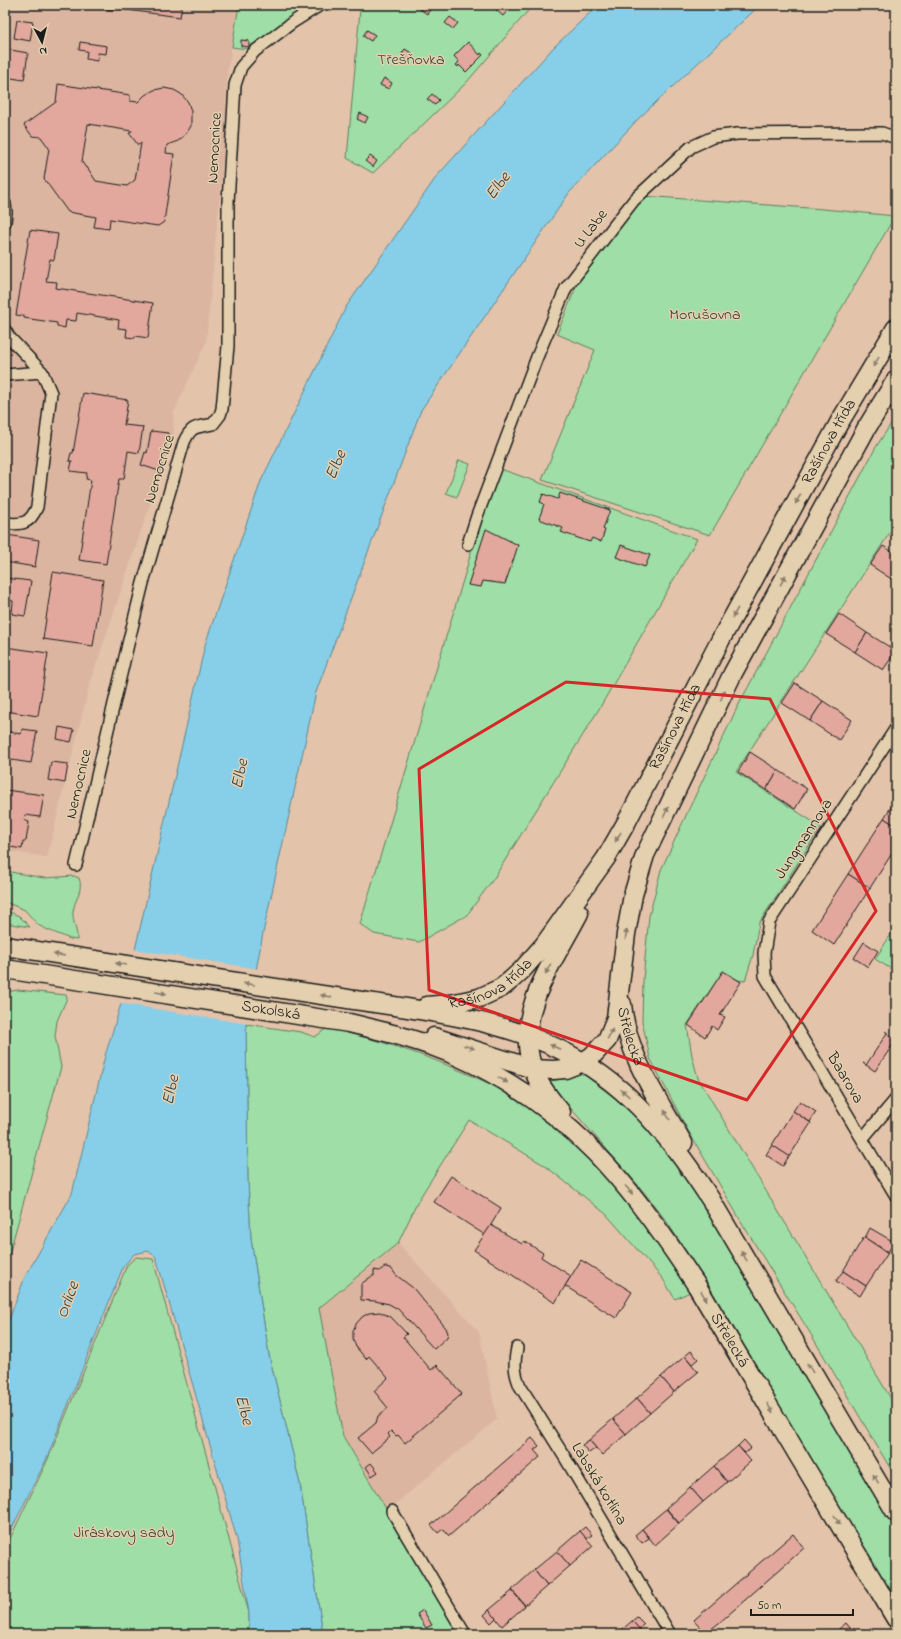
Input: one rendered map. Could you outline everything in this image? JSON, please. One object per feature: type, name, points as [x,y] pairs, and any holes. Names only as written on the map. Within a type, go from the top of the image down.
[{"type":"main road","name":"Rašínova třída","points":[[365,1002],[418,1006],[450,1004],[479,998],[501,988],[522,970],[544,945],[606,858],[630,816],[722,639],[835,430],[896,328]]},
{"type":"main road","name":"Rašínova třída","points":[[622,974],[626,934],[633,895],[645,855],[734,673],[866,430],[896,380]]},
{"type":"main road","points":[[604,1160],[549,1097],[537,1079],[533,1069],[527,1035],[530,1012],[537,993],[606,858]]},
{"type":"main road","name":"Sokolská","points":[[5,946],[365,1002],[487,1024],[527,1035],[583,1062]]},
{"type":"main road","name":"Sokolská","points":[[5,969],[349,1023],[391,1033],[439,1049],[482,1068],[523,1093]]},
{"type":"main road","points":[[349,1023],[435,1037],[459,1043],[533,1069],[559,1070],[583,1062],[600,1049],[607,1040],[613,1029],[619,1003],[622,974]]},
{"type":"main road","name":"Střelecká","points":[[622,974],[623,1013],[630,1041],[640,1067],[686,1149],[711,1200]]},
{"type":"main road","name":"Střelecká","points":[[583,1062],[619,1088],[651,1118],[684,1158],[711,1200],[896,1513]]},
{"type":"main road","name":"Střelecká","points":[[523,1093],[544,1107],[586,1142],[604,1160],[653,1220],[697,1286],[896,1620]]},
{"type":"street","name":"Nemocnice","points":[[76,865],[134,618],[184,442],[189,431],[194,428],[213,424],[220,415],[222,409],[228,346],[228,202],[235,85],[238,74],[247,59],[293,22],[320,5]]},
{"type":"street","name":"U Labe","points":[[468,544],[477,516],[537,357],[566,288],[634,200],[691,147],[713,137],[737,134],[882,133],[896,138]]},
{"type":"street","points":[[5,204],[5,222]]},
{"type":"street","points":[[5,330],[9,337],[42,372],[51,393],[37,507],[34,515],[29,521],[18,524],[5,523]]},
{"type":"street","points":[[5,375],[42,372]]},
{"type":"street","name":"Jungmannova","points":[[765,976],[764,953],[769,922],[896,728]]},
{"type":"street","name":"Baarova","points":[[765,976],[863,1138],[896,1196]]},
{"type":"street","points":[[863,1138],[896,1099]]},
{"type":"street","name":"Labská kotlina","points":[[517,1348],[514,1363],[520,1386],[564,1456],[670,1634]]},
{"type":"street","points":[[392,1511],[465,1634]]},
{"type":"highlighted area","points":[[566,682],[770,699],[876,911],[747,1100],[429,990],[419,769]]},
{"type":"shaded area","points":[[5,5],[239,5],[227,74],[225,139],[206,342],[173,414],[174,433],[90,683],[47,857],[5,851]]},
{"type":"shaded area","points":[[398,1243],[479,1332],[497,1419],[387,1511],[343,1436],[318,1309]]},
{"type":"green space","points":[[239,5],[307,5],[247,49],[232,47]]},
{"type":"green space","name":"Třešňovka","points":[[366,5],[533,5],[466,83],[373,173],[347,158],[360,10]]},
{"type":"green space","name":"Morušovna","points":[[643,196],[823,209],[895,216],[710,535],[542,480],[595,350],[557,334],[577,284]]},
{"type":"green space","points":[[896,416],[896,523],[736,772],[821,827],[759,923],[753,955],[745,981],[738,980],[723,971],[687,1025],[692,1056],[698,1078],[896,1407],[896,1478],[812,1336],[748,1233],[686,1127],[650,1058],[642,1021],[643,980],[649,916],[661,870],[737,708],[876,447]]},
{"type":"green space","points":[[459,460],[470,464],[457,497],[446,493]]},
{"type":"green space","points":[[498,468],[697,539],[599,709],[494,878],[467,915],[419,942],[374,934],[360,924],[467,567],[479,521]]},
{"type":"green space","points":[[5,871],[44,878],[74,876],[79,878],[80,891],[73,912],[77,940],[70,939],[38,925],[25,910],[5,902]]},
{"type":"green space","points":[[5,910],[19,916],[30,927],[5,923]]},
{"type":"green space","points":[[896,927],[896,972],[875,959]]},
{"type":"green space","points":[[18,990],[66,995],[67,998],[57,1021],[55,1036],[61,1067],[5,1269],[5,992]]},
{"type":"green space","points":[[246,1024],[301,1032],[315,1037],[327,1028],[345,1032],[382,1042],[453,1067],[497,1088],[527,1107],[582,1152],[630,1205],[673,1262],[692,1291],[675,1299],[663,1279],[606,1214],[544,1165],[469,1120],[419,1199],[398,1243],[319,1308],[343,1436],[460,1634],[323,1634],[300,1484],[269,1355],[251,1239],[248,1182]]},
{"type":"green space","points":[[582,1073],[624,1105],[658,1140],[693,1189],[896,1530],[896,1602],[707,1283],[667,1222],[639,1186],[559,1095],[550,1081],[569,1078]]},
{"type":"green space","name":"Jiráskovy sady","points":[[136,1257],[153,1259],[249,1613],[249,1634],[5,1634],[5,1549],[48,1459],[127,1265]]},
{"type":"water","points":[[598,5],[760,5],[639,118],[569,193],[421,410],[316,692],[263,933],[246,1024],[248,1182],[251,1239],[269,1355],[300,1484],[323,1634],[249,1634],[249,1613],[237,1539],[156,1257],[148,1251],[134,1254],[123,1267],[46,1460],[5,1542],[5,1330],[25,1277],[72,1194],[105,1056],[121,1004],[135,950],[205,645],[261,481],[346,307],[437,176],[553,48]]},
{"type":"pier","points":[[133,949],[259,969],[248,1024],[119,1003]]},
{"type":"building","points":[[81,5],[115,5],[113,10]]},
{"type":"building","points":[[119,5],[182,5],[180,17],[119,9]]},
{"type":"building","points":[[423,5],[430,5],[432,7],[427,14],[420,9]]},
{"type":"building","points":[[500,5],[508,10],[503,16],[496,10]]},
{"type":"building","points":[[450,17],[458,23],[453,29],[445,23]]},
{"type":"building","points":[[17,20],[33,22],[30,41],[14,38]]},
{"type":"building","points":[[367,30],[375,35],[371,41],[363,36]]},
{"type":"building","points":[[241,40],[249,41],[249,47],[241,46]]},
{"type":"building","points":[[80,42],[107,46],[106,54],[98,53],[97,61],[86,59],[87,51],[79,50]]},
{"type":"building","points":[[468,42],[480,55],[481,53],[483,55],[466,72],[459,65],[458,67],[456,65],[459,62],[454,56]]},
{"type":"building","points":[[5,49],[28,53],[24,80],[5,77]]},
{"type":"building","points":[[405,49],[413,54],[409,60],[401,55]]},
{"type":"building","points":[[384,78],[392,83],[389,89],[380,85]]},
{"type":"building","points":[[58,84],[130,95],[130,101],[138,102],[145,95],[154,90],[164,88],[174,90],[181,94],[188,102],[191,111],[191,126],[186,134],[178,141],[167,145],[166,153],[174,154],[164,222],[158,226],[110,219],[109,229],[94,227],[96,217],[68,212],[44,179],[49,148],[41,137],[32,136],[24,125],[56,102]],"holes":[[[88,124],[132,131],[129,133],[138,145],[141,143],[135,180],[127,186],[96,181],[82,162]]]},
{"type":"building","points":[[432,94],[439,100],[435,105],[427,99]]},
{"type":"building","points":[[360,113],[368,117],[365,123],[357,119]]},
{"type":"building","points":[[370,156],[377,161],[373,167],[365,161]]},
{"type":"building","points":[[30,230],[58,234],[54,260],[50,259],[46,281],[57,282],[56,288],[153,303],[148,338],[135,336],[135,338],[126,337],[127,329],[118,328],[119,320],[77,313],[76,321],[66,320],[65,328],[57,326],[57,323],[24,318],[24,316],[16,315]]},
{"type":"building","points":[[83,393],[128,400],[124,425],[143,427],[139,453],[128,451],[124,479],[119,479],[106,564],[79,560],[91,480],[86,479],[87,473],[70,471],[72,461],[69,461],[71,453],[73,453]]},
{"type":"building","points":[[151,431],[168,433],[165,452],[159,471],[141,465],[145,452],[147,453]]},
{"type":"building","points":[[560,493],[610,510],[603,529],[605,530],[601,542],[592,538],[590,542],[561,532],[563,528],[539,519],[544,504],[540,502],[543,494],[558,499]]},
{"type":"building","points":[[486,529],[518,545],[514,558],[505,584],[483,581],[481,587],[468,585]]},
{"type":"building","points":[[7,535],[39,540],[35,567],[5,562]]},
{"type":"building","points":[[621,545],[650,555],[645,567],[616,557]]},
{"type":"building","points":[[883,546],[896,554],[896,582],[870,565]]},
{"type":"building","points":[[53,572],[103,580],[93,646],[43,639]]},
{"type":"building","points":[[5,578],[31,581],[25,616],[12,614],[13,601],[5,599]]},
{"type":"building","points":[[839,614],[867,633],[855,652],[826,634]]},
{"type":"building","points":[[867,633],[896,651],[883,670],[855,652]]},
{"type":"building","points":[[5,647],[48,653],[38,716],[5,711]]},
{"type":"building","points":[[795,683],[823,701],[810,721],[782,703]]},
{"type":"building","points":[[823,701],[852,720],[839,740],[810,721]]},
{"type":"building","points":[[59,727],[74,730],[71,742],[57,739]]},
{"type":"building","points":[[22,729],[37,731],[31,763],[5,759],[5,731],[21,734]]},
{"type":"building","points":[[750,752],[778,770],[766,790],[738,772]]},
{"type":"building","points":[[51,762],[68,764],[65,783],[48,780]]},
{"type":"building","points":[[778,770],[807,789],[795,809],[766,790]]},
{"type":"building","points":[[5,790],[44,795],[40,817],[25,815],[24,820],[29,822],[26,841],[23,841],[22,849],[5,846]]},
{"type":"building","points":[[896,799],[896,826],[884,818]]},
{"type":"building","points":[[884,818],[896,826],[896,847],[870,888],[848,874]]},
{"type":"building","points":[[848,874],[870,888],[834,945],[812,930]]},
{"type":"building","points":[[864,942],[878,951],[868,967],[854,958]]},
{"type":"building","points":[[723,971],[741,982],[720,1015],[725,1017],[717,1030],[712,1026],[705,1037],[688,1025]]},
{"type":"building","points":[[885,1031],[896,1040],[875,1071],[866,1065],[887,1033]]},
{"type":"building","points":[[800,1101],[816,1112],[810,1122],[793,1111]]},
{"type":"building","points":[[793,1111],[811,1123],[789,1157],[772,1145]]},
{"type":"building","points":[[772,1145],[789,1156],[783,1166],[766,1155]]},
{"type":"building","points":[[451,1176],[501,1208],[485,1235],[434,1202]]},
{"type":"building","points":[[491,1225],[522,1244],[524,1241],[543,1253],[541,1257],[571,1276],[555,1303],[474,1250]]},
{"type":"building","points":[[870,1228],[894,1242],[888,1252],[865,1238]]},
{"type":"building","points":[[864,1237],[888,1253],[866,1286],[843,1271]]},
{"type":"building","points":[[581,1260],[632,1292],[616,1318],[565,1286]]},
{"type":"building","points":[[385,1267],[391,1268],[396,1275],[413,1288],[446,1328],[448,1333],[447,1337],[434,1349],[398,1309],[389,1304],[361,1300],[361,1284],[374,1276],[374,1270],[379,1271]]},
{"type":"building","points":[[843,1271],[866,1286],[860,1296],[836,1281]]},
{"type":"building","points":[[380,1312],[391,1317],[407,1334],[403,1337],[431,1370],[437,1365],[462,1394],[405,1443],[398,1435],[396,1436],[391,1431],[388,1434],[390,1437],[371,1453],[358,1438],[376,1423],[378,1416],[388,1408],[374,1391],[388,1378],[369,1356],[366,1359],[356,1347],[353,1339],[353,1331],[356,1324],[362,1317],[369,1313]]},
{"type":"building","points":[[691,1351],[698,1359],[692,1364],[685,1356]]},
{"type":"building","points":[[685,1356],[698,1372],[674,1392],[661,1377]]},
{"type":"building","points":[[661,1377],[674,1392],[650,1413],[637,1398]]},
{"type":"building","points":[[637,1398],[650,1413],[626,1434],[613,1419]]},
{"type":"building","points":[[613,1419],[626,1434],[602,1455],[589,1440]]},
{"type":"building","points":[[532,1438],[539,1446],[534,1450],[540,1457],[449,1536],[443,1529],[438,1533],[431,1525]]},
{"type":"building","points":[[589,1440],[596,1448],[589,1453],[582,1445]]},
{"type":"building","points":[[744,1440],[751,1448],[745,1453],[738,1446]]},
{"type":"building","points":[[738,1446],[751,1461],[727,1482],[714,1466]]},
{"type":"building","points":[[371,1463],[378,1472],[372,1476],[366,1467]]},
{"type":"building","points":[[714,1466],[727,1482],[703,1502],[690,1487]]},
{"type":"building","points":[[690,1487],[703,1502],[679,1523],[666,1508]]},
{"type":"building","points":[[666,1509],[679,1524],[655,1545],[642,1529]]},
{"type":"building","points":[[585,1527],[592,1535],[586,1539],[580,1531]]},
{"type":"building","points":[[642,1529],[649,1538],[642,1543],[635,1535]]},
{"type":"building","points":[[580,1531],[593,1546],[570,1566],[557,1551]]},
{"type":"building","points":[[793,1534],[804,1548],[706,1633],[694,1620]]},
{"type":"building","points":[[557,1551],[570,1566],[547,1586],[534,1570]]},
{"type":"building","points":[[534,1570],[547,1586],[525,1605],[512,1590]]},
{"type":"building","points":[[512,1591],[525,1606],[502,1626],[489,1610]]},
{"type":"building","points":[[423,1610],[432,1625],[426,1628],[417,1614]]},
{"type":"building","points":[[489,1610],[496,1618],[491,1623],[484,1615]]},
{"type":"building","points":[[637,1617],[644,1624],[639,1629],[632,1621]]},
{"type":"building","points":[[632,1621],[644,1634],[617,1634]]},
{"type":"building","points":[[846,1623],[855,1634],[833,1634]]},
{"type":"water label","name":"Elbe","points":[[498,186]]},
{"type":"water label","name":"Elbe","points":[[336,465]]},
{"type":"water label","name":"Elbe","points":[[240,774]]},
{"type":"water label","name":"Elbe","points":[[171,1090]]},
{"type":"water label","name":"Orlice","points":[[68,1300]]},
{"type":"water label","name":"Elbe","points":[[244,1410]]}]
